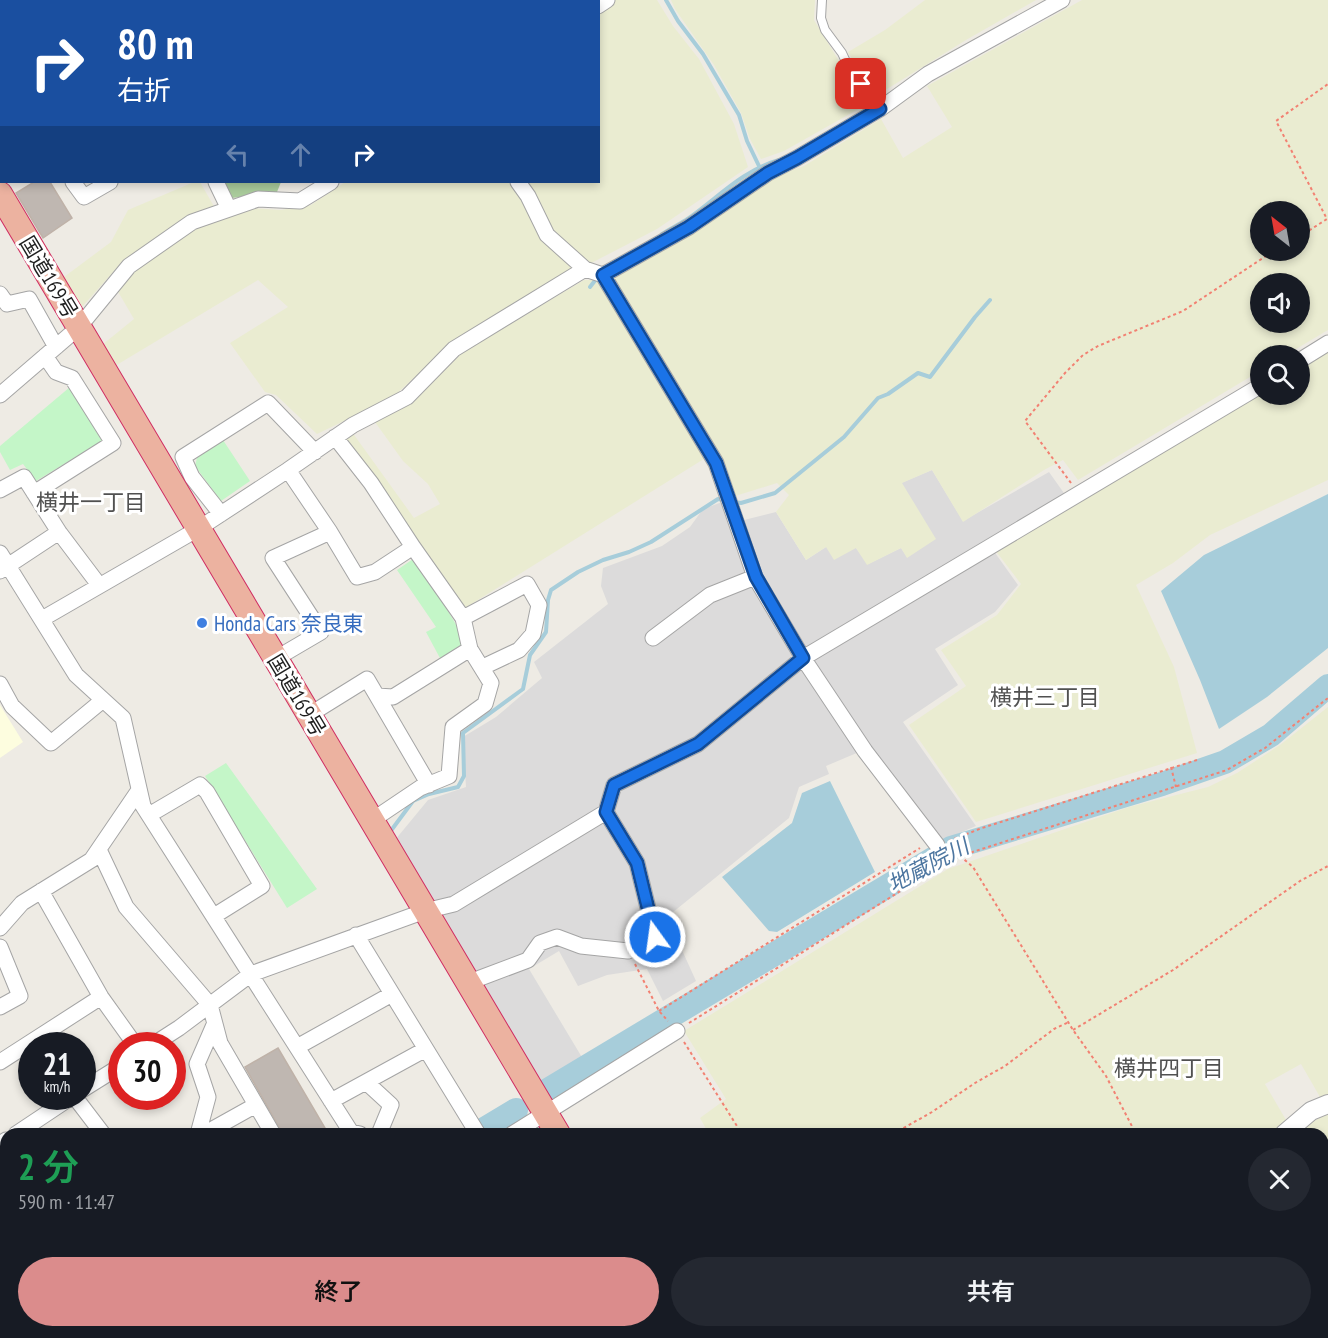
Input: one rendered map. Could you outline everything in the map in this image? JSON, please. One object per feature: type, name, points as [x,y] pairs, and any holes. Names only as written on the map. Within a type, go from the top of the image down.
[{"type":"highway","name":"国道169号","points":[[0,194],[554,1128]]},
{"type":"street","points":[[603,275],[689,227],[768,173],[797,158],[928,74],[1062,0]]},
{"type":"street","points":[[74,183],[84,197],[108,183]]},
{"type":"street","points":[[216,183],[229,209]]},
{"type":"street","points":[[0,395],[79,327],[129,266],[192,222],[258,199],[300,201],[329,183]]},
{"type":"street","points":[[519,183],[528,196],[547,235],[585,269],[603,275],[716,463],[756,577],[803,658],[865,751],[938,848]]},
{"type":"street","points":[[42,619],[198,529],[353,425],[407,397],[454,349],[585,269]]},
{"type":"street","points":[[2,302],[29,299],[56,372],[72,378],[113,443],[34,494]]},
{"type":"street","points":[[1310,354],[1328,343]]},
{"type":"street","points":[[173,1032],[251,974],[425,911],[454,904],[606,812],[614,785],[698,744],[803,658],[1250,392]]},
{"type":"street","points":[[221,514],[192,477],[183,457],[268,403],[315,452]]},
{"type":"street","points":[[335,437],[371,483],[464,618],[470,649],[491,683],[485,704],[453,727],[448,776],[429,784],[371,820]]},
{"type":"street","points":[[288,470],[357,577],[375,572],[413,546]]},
{"type":"street","points":[[0,490],[24,477],[59,532],[99,585]]},
{"type":"street","points":[[59,532],[3,563],[42,619],[76,675],[123,718],[143,806],[349,1128]]},
{"type":"street","points":[[275,659],[321,632],[273,558],[330,532]]},
{"type":"street","points":[[653,638],[710,595],[756,577]]},
{"type":"street","points":[[464,618],[527,584],[539,605],[534,634],[519,650],[483,667]]},
{"type":"street","points":[[377,696],[393,698],[470,649]]},
{"type":"street","points":[[309,715],[367,679],[429,784]]},
{"type":"street","points":[[0,684],[12,706],[51,743],[103,700]]},
{"type":"street","points":[[149,815],[200,785],[207,792],[262,886],[214,916]]},
{"type":"street","points":[[92,859],[139,790]]},
{"type":"street","points":[[467,982],[528,960],[540,943],[557,937],[581,946],[628,951],[655,937],[637,863],[606,812]]},
{"type":"street","points":[[0,928],[22,903],[100,854],[126,907],[210,1005],[220,1043],[269,1128]]},
{"type":"street","points":[[41,891],[101,997],[126,1032]]},
{"type":"street","points":[[356,935],[474,1128]]},
{"type":"street","points":[[0,947],[20,996],[0,1007]]},
{"type":"street","points":[[297,1047],[392,994]]},
{"type":"street","points":[[0,1062],[101,997]]},
{"type":"street","points":[[200,1128],[208,1097],[197,1064],[214,1025]]},
{"type":"street","points":[[521,1128],[676,1031]]},
{"type":"street","points":[[331,1101],[426,1049]]},
{"type":"street","points":[[366,1082],[391,1105],[381,1128]]},
{"type":"street","points":[[1291,1128],[1311,1111],[1328,1104]]},
{"type":"street","points":[[215,1128],[256,1105]]},
{"type":"street","points":[[25,1128],[52,1110]]},
{"type":"street","points":[[84,1110],[98,1128]]},
{"type":"lane","points":[[822,0],[821,18],[825,30],[842,53],[849,68],[877,105]]},
{"type":"path","points":[[1310,230],[1327,219],[1276,122],[1328,84]]},
{"type":"path","points":[[1079,495],[1025,421],[1083,355],[1098,346],[1183,311],[1258,261]]},
{"type":"path","points":[[676,1031],[947,862],[1227,770],[1265,748],[1328,698]]},
{"type":"path","points":[[659,1011],[938,848],[982,828],[1197,760]]},
{"type":"path","points":[[1171,768],[1176,787]]},
{"type":"path","points":[[938,848],[947,862]]},
{"type":"path","points":[[960,856],[973,867],[1073,1030],[1106,1076],[1133,1128]]},
{"type":"path","points":[[1073,1030],[1173,970],[1300,881],[1328,866]]},
{"type":"path","points":[[903,1128],[1005,1066],[1054,1029],[1069,1022]]},
{"type":"shaded area","points":[[600,0],[657,0],[673,26],[699,59],[734,124],[748,167],[657,229],[514,303],[453,342],[392,398],[317,434],[276,395],[265,392],[230,343],[288,307],[258,280],[115,366],[102,345],[134,319],[117,290],[134,271],[197,227],[251,208],[281,210],[311,205],[344,183],[600,183]]},
{"type":"shaded area","points":[[671,0],[815,0],[814,20],[839,61],[869,103],[784,151],[761,159],[750,139],[741,113],[714,65]]},
{"type":"shaded area","points":[[925,0],[1036,0],[879,94],[864,79],[848,52],[885,30]]},
{"type":"shaded area","points":[[1082,0],[1328,0],[1328,330],[1303,345],[1250,345],[1250,377],[1078,480],[1063,460],[963,522],[932,470],[902,483],[936,539],[907,558],[901,548],[867,565],[856,548],[834,560],[826,547],[806,560],[776,512],[789,495],[777,483],[732,497],[715,452],[465,608],[342,439],[352,432],[414,518],[440,504],[428,484],[403,461],[375,422],[422,393],[463,352],[584,280],[610,280],[680,241],[770,178],[804,166],[881,119],[903,158],[952,127],[927,86]]},
{"type":"shaded area","points":[[192,183],[201,183],[216,210],[184,220],[124,260],[81,308],[66,286],[64,277],[111,242],[128,210]]},
{"type":"shaded area","points":[[1328,350],[1328,480],[1210,535],[1173,563],[1136,585],[1174,667],[1197,753],[976,822],[909,725],[966,686],[941,650],[997,615],[1021,584],[995,550],[1250,400],[1250,405],[1310,405],[1310,361]]},
{"type":"shaded area","points":[[932,470],[963,521],[1049,472],[1071,503],[993,550],[1018,585],[995,612],[935,649],[958,685],[903,722],[976,826],[931,845],[859,752],[826,766],[829,774],[799,787],[789,818],[667,917],[696,981],[663,1001],[647,969],[607,975],[578,986],[559,951],[529,969],[583,1059],[540,1086],[395,840],[428,800],[466,787],[463,737],[496,717],[542,678],[534,662],[608,604],[601,586],[603,568],[662,546],[690,527],[703,509],[725,501],[732,523],[776,512],[806,560],[826,547],[856,548],[868,564],[901,548],[907,557],[901,483]]},
{"type":"shaded area","points":[[0,705],[23,742],[0,758]]},
{"type":"shaded area","points":[[1328,707],[1328,1094],[1320,1097],[1301,1064],[1265,1084],[1286,1120],[1279,1128],[706,1128],[700,1118],[726,1099],[684,1031],[948,869],[1129,807],[1208,787],[1237,773],[1280,745]]},
{"type":"shaded area","points":[[1328,1114],[1328,1128],[1304,1128]]},
{"type":"green space","points":[[224,183],[281,183],[277,192],[232,198]]},
{"type":"green space","points":[[70,387],[102,441],[36,481],[23,464],[10,470],[0,452],[0,446]]},
{"type":"green space","points":[[223,440],[250,481],[221,501],[195,466],[197,458]]},
{"type":"green space","points":[[416,557],[461,633],[462,644],[441,660],[426,632],[436,627],[397,570]]},
{"type":"green space","points":[[226,763],[317,889],[287,908],[205,776]]},
{"type":"water","points":[[1328,494],[1328,648],[1267,697],[1219,729],[1161,591],[1204,555]]},
{"type":"water","points":[[830,781],[875,872],[777,932],[769,931],[722,877],[792,823],[802,793]]},
{"type":"building","points":[[32,183],[51,183],[72,218],[43,238],[16,193]]},
{"type":"building","points":[[278,1048],[325,1128],[280,1128],[245,1067]]},
{"type":"waterway","points":[[666,0],[678,21],[703,54],[739,115],[747,141],[759,166]]},
{"type":"waterway","points":[[662,234],[686,220],[741,178],[779,160]]},
{"type":"waterway","points":[[590,287],[597,278]]},
{"type":"waterway","points":[[734,502],[741,503],[775,493],[844,437],[878,398],[888,394],[918,373],[930,377],[990,300]]},
{"type":"waterway","points":[[390,832],[413,801],[429,794],[458,787],[464,776],[463,733],[523,689],[530,655],[546,632],[551,590],[578,572],[651,542],[718,499],[723,500]]},
{"type":"waterway","name":"地蔵院川","points":[[546,1091],[951,848],[1162,784],[1225,762],[1271,735],[1328,686]]},
{"type":"waterway","name":"地蔵院川","points":[[486,1128],[516,1110]]},
{"type":"place","name":"Honda Cars 奈良東","points":[[202,623]]},
{"type":"district","name":"横井一丁目","points":[[91,502]]},
{"type":"district","name":"横井三丁目","points":[[1045,697]]},
{"type":"district","name":"横井四丁目","points":[[1169,1068]]},
{"type":"route","points":[[655,937],[637,863],[606,812],[614,785],[698,744],[803,658],[756,577],[716,463],[603,275],[689,227],[768,173],[880,109],[861,84]]}]
